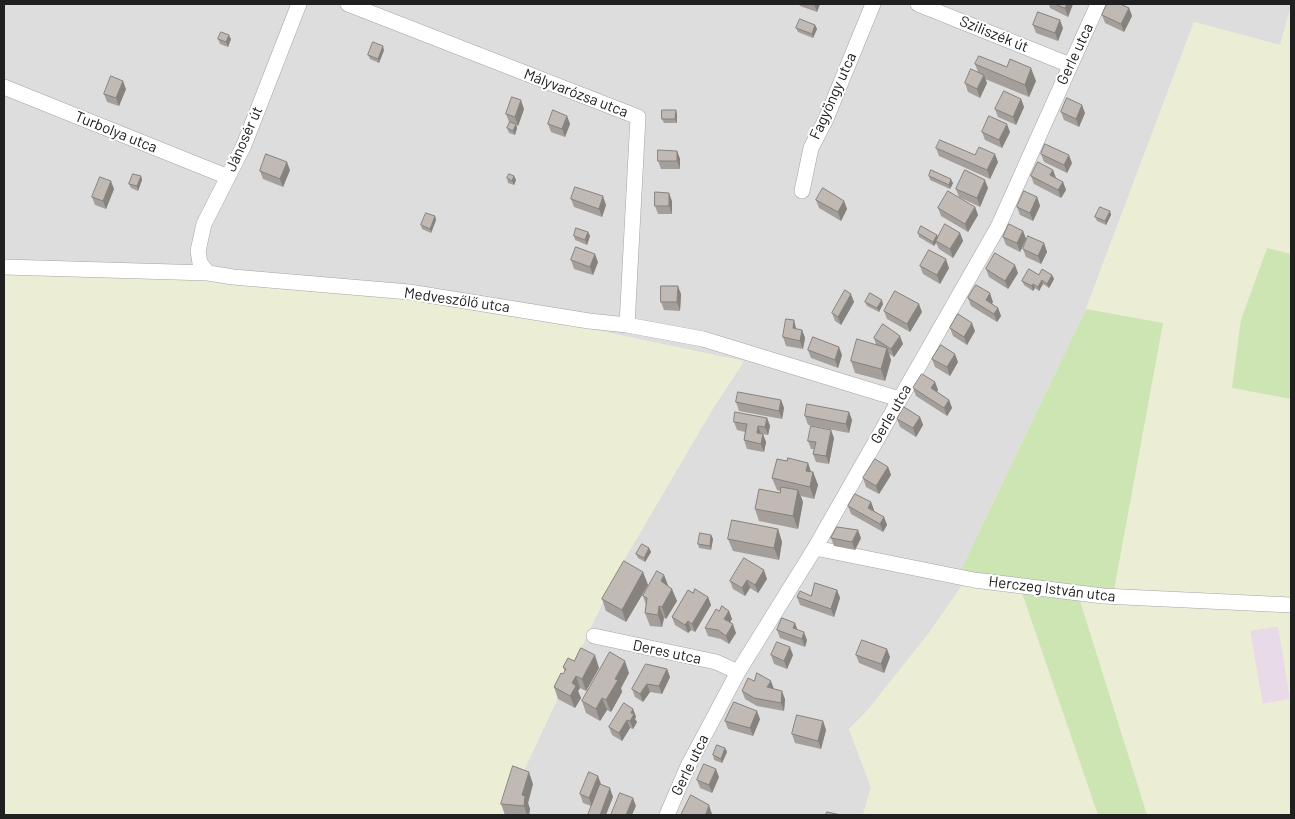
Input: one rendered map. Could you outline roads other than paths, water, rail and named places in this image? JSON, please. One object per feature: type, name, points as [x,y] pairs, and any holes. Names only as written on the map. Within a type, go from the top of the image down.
[{"type":"street","name":"Jánosér út","points":[[208,273],[200,263],[198,251],[204,224],[244,145],[299,4]]},
{"type":"street","name":"Mályvarózsa utca","points":[[348,4],[638,117],[626,324]]},
{"type":"street","name":"Fagyöngy utca","points":[[802,191],[811,148],[826,119],[873,4]]},
{"type":"street","name":"Sziliszék út","points":[[918,4],[1070,65]]},
{"type":"street","name":"Gerle utca","points":[[667,815],[688,766],[738,672],[815,548],[998,227],[1098,4]]},
{"type":"street","name":"Turbolya utca","points":[[4,87],[228,177]]},
{"type":"street","name":"Medveszőlő utca","points":[[4,267],[64,267],[208,273],[233,277],[409,292],[626,324],[703,339],[899,399]]},
{"type":"street","name":"Herczeg István utca","points":[[815,548],[974,580],[1103,596],[1291,605]]},
{"type":"street","name":"Deres utca","points":[[594,636],[716,662],[738,672]]}]
